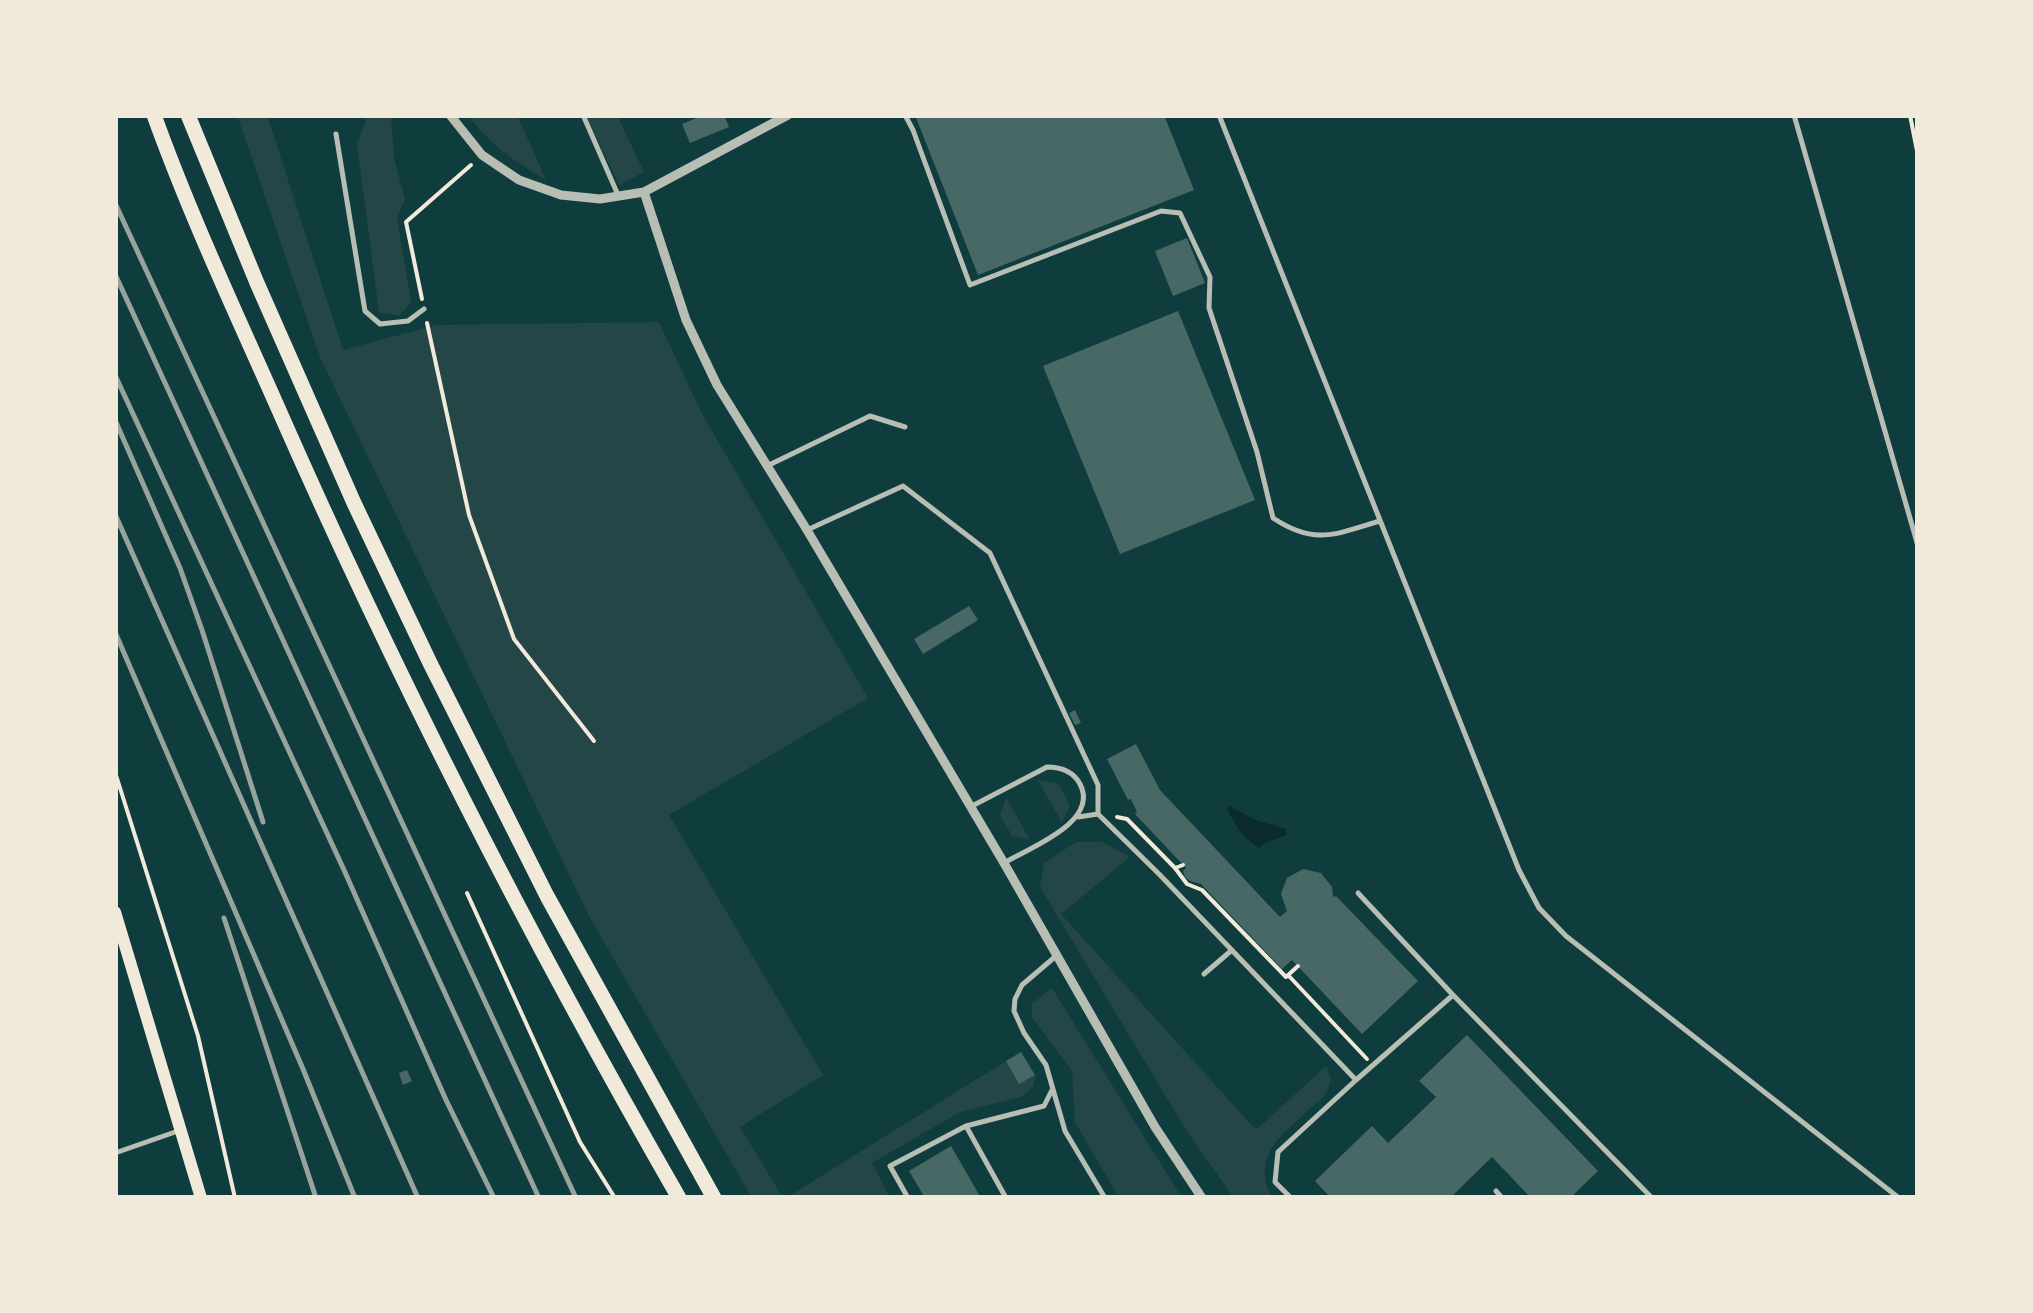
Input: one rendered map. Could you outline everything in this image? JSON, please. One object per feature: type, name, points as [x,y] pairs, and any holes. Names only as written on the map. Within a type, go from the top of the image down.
[{"type":"highway","points":[[152,115],[310,480],[402,677],[527,924],[679,1198]]},
{"type":"highway","points":[[190,115],[257,283],[430,663],[547,896],[714,1198]]},
{"type":"main road","points":[[115,912],[201,1198]]},
{"type":"street","points":[[450,115],[482,155],[519,180],[580,198],[620,198],[644,192],[785,116]]},
{"type":"street","points":[[644,192],[686,320],[717,385],[1004,862],[1155,1128],[1202,1198]]},
{"type":"lane","points":[[583,115],[620,198]]},
{"type":"lane","points":[[905,115],[970,285],[1161,211],[1180,213],[1210,277],[1209,308],[1273,518],[1310,536],[1330,536],[1380,521]]},
{"type":"lane","points":[[1220,115],[1519,870],[1539,908],[1566,936],[1899,1198]]},
{"type":"lane","points":[[1794,115],[1918,546]]},
{"type":"lane","points":[[336,134],[364,311],[380,324],[408,321],[424,309]]},
{"type":"lane","points":[[767,466],[870,416],[905,427]]},
{"type":"lane","points":[[807,530],[903,486],[990,554],[1098,785],[1098,814],[1356,1080]]},
{"type":"lane","points":[[970,807],[1047,766],[1071,772],[1080,782],[1084,794],[1078,817],[1004,862]]},
{"type":"lane","points":[[1078,817],[1098,814]]},
{"type":"lane","points":[[1358,892],[1652,1198]]},
{"type":"lane","points":[[1204,974],[1232,950]]},
{"type":"lane","points":[[1058,955],[1022,985],[1014,1011],[1046,1064],[1065,1131],[1104,1198]]},
{"type":"lane","points":[[1292,1198],[1275,1182],[1278,1152],[1453,995]]},
{"type":"lane","points":[[908,1198],[890,1166],[966,1126],[1044,1106],[1052,1090]]},
{"type":"lane","points":[[966,1126],[1006,1198]]},
{"type":"lane","points":[[115,1153],[181,1130]]},
{"type":"lane","points":[[1496,1191],[1502,1198]]},
{"type":"path","points":[[1910,115],[1918,156]]},
{"type":"path","points":[[482,155],[406,222],[469,514],[514,638],[594,742]]},
{"type":"path","points":[[115,772],[198,1036],[235,1198]]},
{"type":"path","points":[[1098,814],[1127,819],[1187,884],[1202,890],[1286,978],[1298,966]]},
{"type":"path","points":[[1176,868],[1184,865]]},
{"type":"path","points":[[467,893],[580,1142],[615,1198]]},
{"type":"path","points":[[1288,975],[1373,1066]]},
{"type":"shaded area","points":[[237,115],[267,115],[343,350],[436,325],[659,322],[702,414],[868,698],[669,815],[823,1075],[740,1127],[783,1198],[752,1198],[589,916],[320,357]]},
{"type":"shaded area","points":[[368,115],[391,115],[394,158],[405,199],[397,218],[411,303],[399,316],[379,312],[357,144]]},
{"type":"shaded area","points":[[468,115],[517,115],[546,180],[503,152]]},
{"type":"shaded area","points":[[586,115],[617,115],[644,172],[619,185]]},
{"type":"shaded area","points":[[1038,780],[1058,783],[1070,805],[1062,823]]},
{"type":"shaded area","points":[[1006,797],[1030,840],[1012,836],[1000,815]]},
{"type":"shaded area","points":[[1230,806],[1255,820],[1286,829],[1287,835],[1259,848],[1237,826],[1227,809]]},
{"type":"shaded area","points":[[1076,842],[1103,842],[1130,857],[1061,914],[1256,1130],[1326,1066],[1331,1079],[1325,1095],[1281,1136],[1268,1156],[1266,1182],[1272,1198],[1234,1198],[1186,1130],[1040,887],[1044,863]]},
{"type":"shaded area","points":[[1052,988],[1182,1198],[1119,1198],[1075,1122],[1072,1071],[1032,1017],[1032,1004]]},
{"type":"shaded area","points":[[1006,1061],[1019,1083],[1035,1075],[1033,1087],[1021,1097],[960,1112],[872,1163],[890,1198],[786,1198]]},
{"type":"building","points":[[704,115],[724,115],[729,127],[690,143],[682,124]]},
{"type":"building","points":[[915,115],[1164,115],[1194,190],[978,275]]},
{"type":"building","points":[[1187,238],[1205,283],[1173,296],[1155,251]]},
{"type":"building","points":[[1178,311],[1255,500],[1120,554],[1043,366]]},
{"type":"building","points":[[969,606],[978,620],[923,654],[914,639]]},
{"type":"building","points":[[1075,710],[1081,723],[1075,725],[1069,713]]},
{"type":"building","points":[[1136,744],[1160,790],[1280,917],[1287,911],[1281,894],[1287,878],[1303,869],[1321,873],[1332,887],[1333,897],[1418,981],[1362,1034],[1292,960],[1282,969],[1201,884],[1185,877],[1186,868],[1135,814],[1131,799],[1128,800],[1107,759]]},
{"type":"building","points":[[1467,1035],[1598,1171],[1570,1198],[1531,1198],[1492,1157],[1450,1198],[1331,1198],[1315,1181],[1372,1126],[1388,1143],[1436,1097],[1419,1081]]},
{"type":"building","points":[[1021,1052],[1035,1075],[1019,1084],[1006,1061]]},
{"type":"building","points":[[407,1070],[412,1081],[403,1085],[399,1073]]},
{"type":"building","points":[[951,1146],[981,1198],[925,1198],[909,1171]]},
{"type":"railway","points":[[115,203],[576,1198]]},
{"type":"railway","points":[[115,274],[539,1198]]},
{"type":"railway","points":[[115,375],[494,1198]]},
{"type":"railway","points":[[115,420],[180,568],[263,822]]},
{"type":"railway","points":[[115,514],[418,1198]]},
{"type":"railway","points":[[115,632],[355,1198]]},
{"type":"railway","points":[[224,918],[316,1198]]}]
